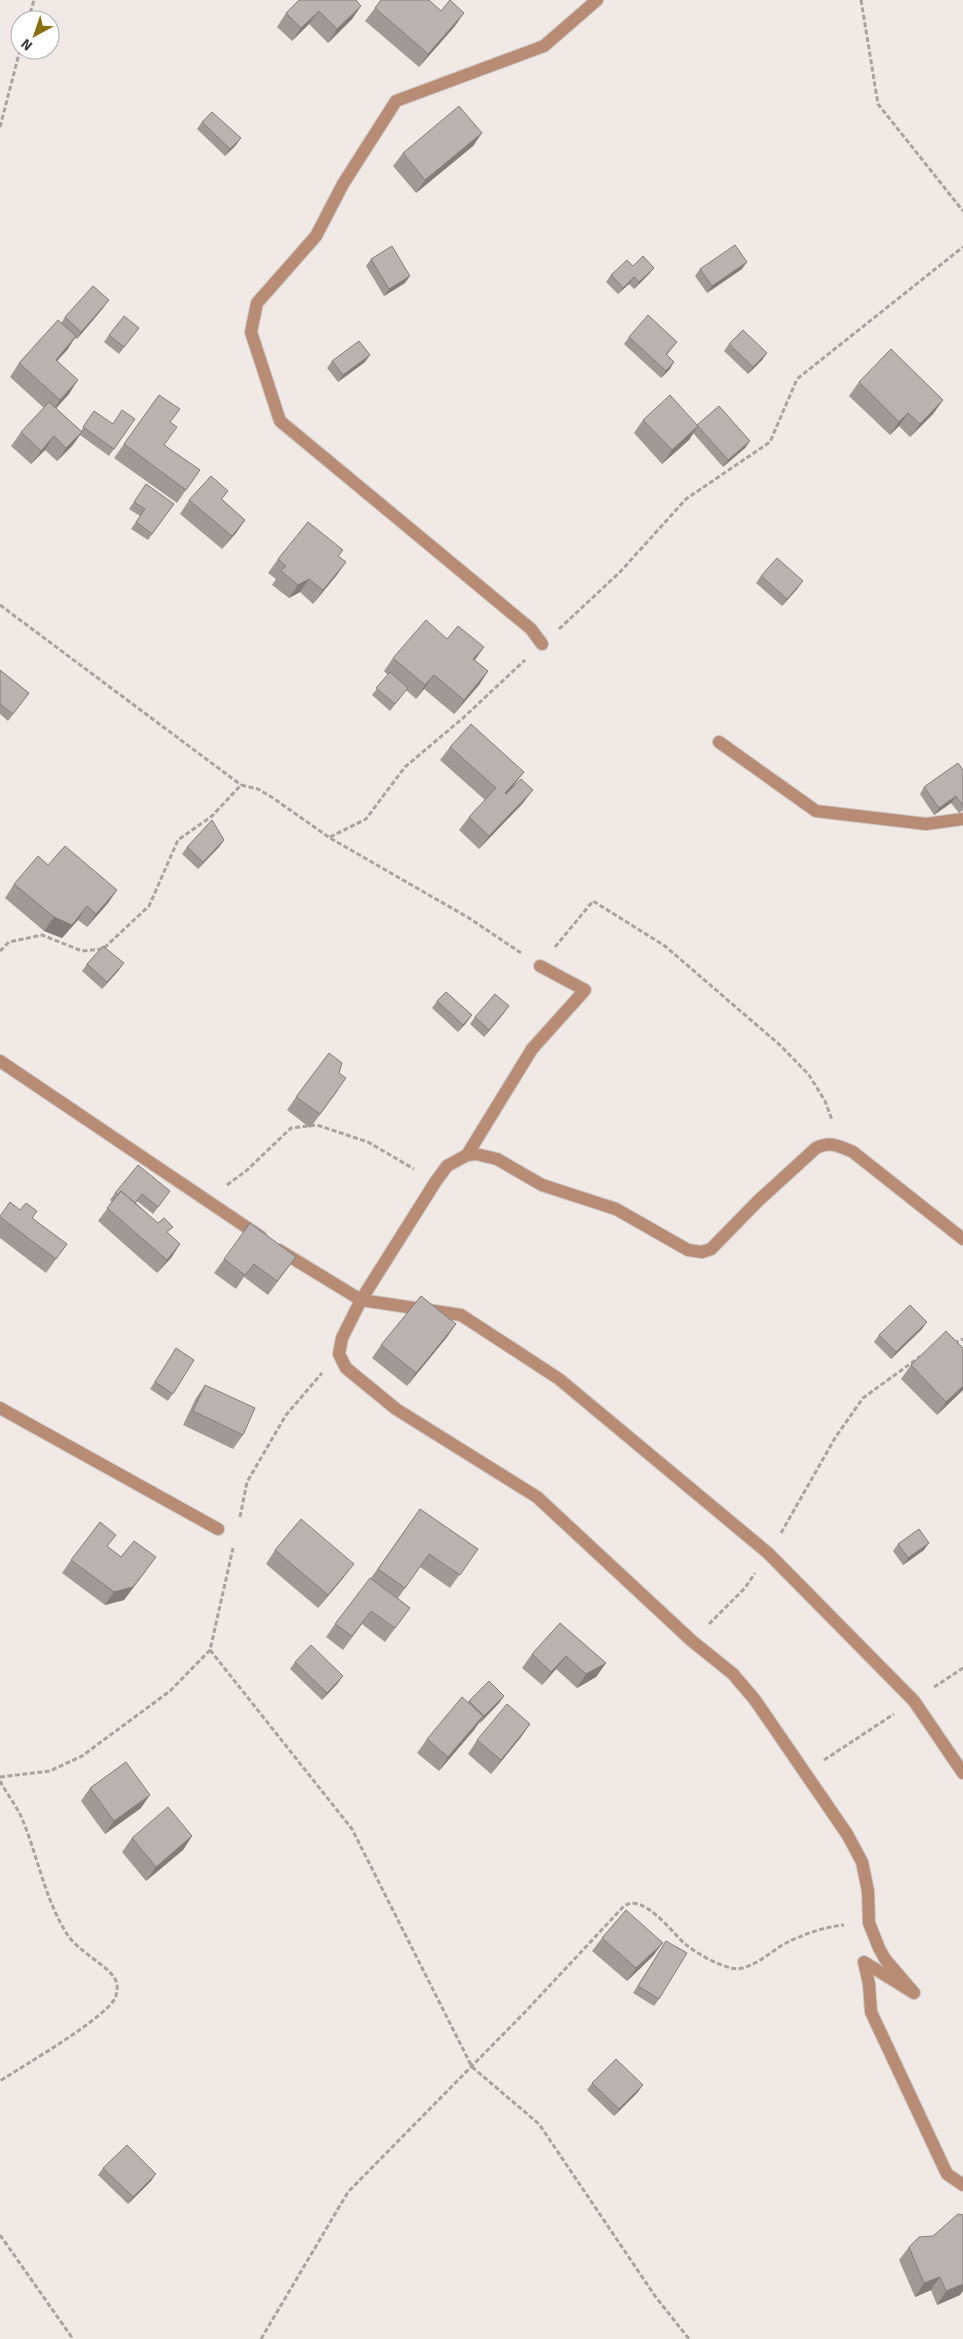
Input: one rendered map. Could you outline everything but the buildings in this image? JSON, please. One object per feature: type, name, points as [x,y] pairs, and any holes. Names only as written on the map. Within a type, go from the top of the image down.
[{"type":"street","points":[[542,644],[531,629],[280,421],[251,332],[257,303],[316,236],[343,184],[396,101],[544,46],[597,0]]},
{"type":"street","points":[[719,742],[816,811],[926,824],[963,819]]},
{"type":"street","points":[[467,1155],[532,1049],[585,990],[540,966]]},
{"type":"street","points":[[0,1060],[192,1189],[289,1257],[360,1300],[461,1315],[559,1379],[768,1553],[914,1701],[963,1773]]},
{"type":"street","points":[[963,1239],[853,1152],[842,1147],[826,1144],[816,1148],[759,1200],[711,1249],[702,1252],[688,1250],[616,1209],[542,1185],[497,1159],[476,1154],[467,1155],[448,1166],[436,1181],[360,1300],[342,1338],[339,1354],[346,1368],[353,1376],[396,1409],[537,1496],[692,1641],[733,1674],[755,1700],[828,1805],[862,1862],[868,1891],[870,1923],[885,1959],[914,1993],[864,1962],[869,1984],[871,2012],[947,2174],[963,2185]]},
{"type":"street","points":[[0,1408],[218,1529]]},
{"type":"path","points":[[861,0],[878,104],[963,211]]},
{"type":"path","points":[[0,127],[17,60]]},
{"type":"path","points":[[330,838],[366,819],[404,767],[463,718],[620,572],[686,499],[770,442],[797,379],[963,247]]},
{"type":"path","points":[[0,605],[241,785],[258,789],[330,838],[470,918],[540,966],[593,901],[665,946],[781,1046],[813,1081],[825,1101],[842,1147]]},
{"type":"path","points":[[0,951],[10,942],[42,935],[82,950],[103,949],[148,906],[178,840],[212,816],[241,785]]},
{"type":"path","points":[[192,1189],[225,1186],[246,1171],[291,1128],[317,1125],[368,1142],[436,1181]]},
{"type":"path","points":[[948,1345],[963,1339]]},
{"type":"path","points":[[692,1641],[745,1588],[788,1523],[835,1438],[863,1398],[925,1353]]},
{"type":"path","points":[[239,1518],[247,1482],[286,1414],[339,1354]]},
{"type":"path","points":[[0,1777],[50,1771],[82,1756],[170,1691],[210,1650],[234,1545]]},
{"type":"path","points":[[210,1650],[352,1830],[472,2066],[539,2124],[655,2296],[689,2339]]},
{"type":"path","points":[[805,1772],[963,1668]]},
{"type":"path","points":[[0,1781],[19,1814],[39,1869],[67,1935],[81,1950],[116,1980],[118,1986],[115,1998],[89,2023],[0,2081]]},
{"type":"path","points":[[261,2339],[348,2192],[472,2066],[624,1906],[631,1901],[649,1910],[699,1953],[732,1969],[752,1964],[786,1943],[827,1927],[870,1923]]},
{"type":"path","points":[[0,2235],[73,2339]]}]
